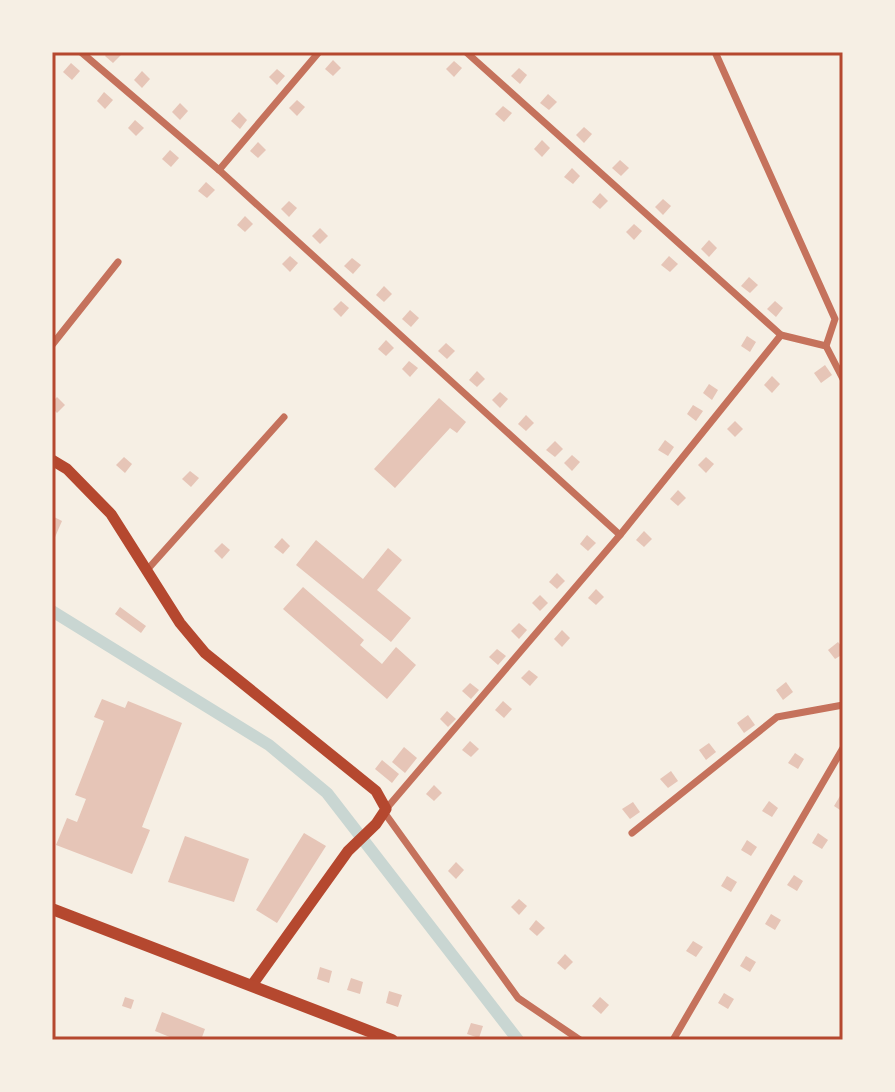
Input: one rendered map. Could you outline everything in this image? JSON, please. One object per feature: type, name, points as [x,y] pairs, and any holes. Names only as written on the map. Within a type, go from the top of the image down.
[{"type":"main road","points":[[52,460],[67,469],[111,514],[180,623],[205,653],[376,791],[385,811],[348,851],[252,985]]},
{"type":"main road","points":[[52,909],[392,1040]]},
{"type":"street","points":[[81,52],[219,170],[620,535]]},
{"type":"street","points":[[219,170],[319,52]]},
{"type":"street","points":[[466,52],[781,335],[826,346]]},
{"type":"street","points":[[715,52],[835,319],[826,346],[843,379]]},
{"type":"street","points":[[52,345],[118,262]]},
{"type":"street","points":[[580,1040],[518,998],[385,811],[620,535],[781,335]]},
{"type":"street","points":[[147,570],[284,417]]},
{"type":"street","points":[[632,833],[777,717],[843,705]]},
{"type":"street","points":[[673,1040],[843,748]]},
{"type":"building","points":[[108,52],[121,55],[113,63],[105,56]]},
{"type":"building","points":[[333,60],[341,68],[333,76],[325,69]]},
{"type":"building","points":[[454,61],[462,68],[454,77],[446,69]]},
{"type":"building","points":[[71,63],[80,71],[72,80],[63,72]]},
{"type":"building","points":[[519,68],[527,75],[520,84],[511,76]]},
{"type":"building","points":[[277,69],[285,76],[277,85],[269,77]]},
{"type":"building","points":[[142,71],[150,79],[142,88],[134,80]]},
{"type":"building","points":[[104,92],[113,100],[105,109],[97,101]]},
{"type":"building","points":[[548,94],[557,102],[549,110],[540,103]]},
{"type":"building","points":[[297,100],[305,107],[297,116],[289,108]]},
{"type":"building","points":[[180,103],[188,111],[180,120],[172,112]]},
{"type":"building","points":[[503,106],[512,113],[504,122],[495,114]]},
{"type":"building","points":[[239,112],[247,120],[240,129],[231,121]]},
{"type":"building","points":[[135,120],[144,128],[136,136],[128,128]]},
{"type":"building","points":[[584,127],[592,134],[584,143],[576,135]]},
{"type":"building","points":[[542,140],[550,148],[542,157],[534,149]]},
{"type":"building","points":[[258,142],[266,150],[258,158],[250,151]]},
{"type":"building","points":[[170,150],[179,158],[171,167],[162,159]]},
{"type":"building","points":[[620,160],[629,168],[621,176],[612,168]]},
{"type":"building","points":[[572,168],[580,176],[573,184],[564,177]]},
{"type":"building","points":[[206,182],[215,190],[207,198],[198,191]]},
{"type":"building","points":[[600,193],[608,201],[600,209],[592,202]]},
{"type":"building","points":[[663,199],[671,206],[663,215],[655,207]]},
{"type":"building","points":[[289,201],[297,208],[289,217],[281,209]]},
{"type":"building","points":[[245,216],[253,224],[245,232],[237,225]]},
{"type":"building","points":[[634,224],[642,231],[634,240],[626,232]]},
{"type":"building","points":[[320,228],[328,236],[320,244],[312,236]]},
{"type":"building","points":[[709,240],[717,248],[709,257],[701,249]]},
{"type":"building","points":[[290,256],[298,263],[290,272],[282,264]]},
{"type":"building","points":[[669,256],[678,264],[670,272],[661,265]]},
{"type":"building","points":[[352,258],[361,265],[353,274],[344,266]]},
{"type":"building","points":[[749,277],[758,285],[750,293],[741,286]]},
{"type":"building","points":[[384,286],[392,294],[384,302],[376,295]]},
{"type":"building","points":[[341,301],[349,308],[341,317],[333,309]]},
{"type":"building","points":[[775,301],[783,308],[776,317],[767,309]]},
{"type":"building","points":[[410,310],[419,318],[411,327],[402,319]]},
{"type":"building","points":[[747,336],[756,342],[750,352],[741,346]]},
{"type":"building","points":[[386,340],[394,348],[386,356],[378,349]]},
{"type":"building","points":[[446,343],[455,351],[447,359],[438,351]]},
{"type":"building","points":[[409,361],[418,368],[410,377],[402,369]]},
{"type":"building","points":[[825,365],[832,375],[821,383],[814,373]]},
{"type":"building","points":[[477,371],[485,379],[477,387],[469,380]]},
{"type":"building","points":[[772,376],[780,384],[772,393],[764,385]]},
{"type":"building","points":[[709,384],[718,390],[712,400],[703,393]]},
{"type":"building","points":[[500,392],[508,399],[500,408],[492,400]]},
{"type":"building","points":[[57,397],[65,405],[57,413],[52,408],[52,402]]},
{"type":"building","points":[[439,398],[466,422],[457,433],[450,428],[395,488],[374,469]]},
{"type":"building","points":[[693,405],[703,411],[696,421],[687,414]]},
{"type":"building","points":[[526,415],[534,423],[526,431],[518,424]]},
{"type":"building","points":[[735,421],[743,429],[735,437],[727,429]]},
{"type":"building","points":[[665,440],[674,447],[668,456],[658,450]]},
{"type":"building","points":[[555,441],[563,449],[555,457],[546,450]]},
{"type":"building","points":[[572,455],[580,462],[572,471],[564,463]]},
{"type":"building","points":[[124,457],[132,464],[125,473],[116,465]]},
{"type":"building","points":[[706,457],[714,464],[706,473],[698,465]]},
{"type":"building","points":[[190,471],[199,478],[191,487],[182,479]]},
{"type":"building","points":[[678,490],[686,498],[678,506],[670,499]]},
{"type":"building","points":[[52,516],[62,521],[52,544]]},
{"type":"building","points":[[644,531],[652,539],[644,547],[636,540]]},
{"type":"building","points":[[587,535],[596,543],[588,551],[580,544]]},
{"type":"building","points":[[282,538],[290,546],[283,554],[274,547]]},
{"type":"building","points":[[316,540],[363,579],[388,548],[402,560],[377,590],[411,618],[391,642],[296,565]]},
{"type":"building","points":[[222,543],[230,550],[222,559],[214,551]]},
{"type":"building","points":[[557,573],[565,581],[557,589],[549,582]]},
{"type":"building","points":[[303,587],[364,640],[360,645],[382,664],[396,647],[416,665],[387,699],[283,609]]},
{"type":"building","points":[[596,589],[604,597],[596,605],[588,598]]},
{"type":"building","points":[[540,595],[548,603],[540,611],[532,603]]},
{"type":"building","points":[[120,607],[146,626],[141,633],[115,614]]},
{"type":"building","points":[[519,623],[527,630],[519,639],[511,631]]},
{"type":"building","points":[[562,630],[570,638],[562,647],[554,639]]},
{"type":"building","points":[[838,642],[843,654],[835,659],[828,650]]},
{"type":"building","points":[[497,649],[506,656],[498,665],[489,657]]},
{"type":"building","points":[[529,670],[538,677],[530,686],[521,678]]},
{"type":"building","points":[[786,682],[793,692],[783,700],[776,690]]},
{"type":"building","points":[[470,683],[479,690],[471,699],[462,691]]},
{"type":"building","points":[[102,699],[125,708],[128,701],[182,723],[142,827],[150,830],[132,874],[56,845],[67,818],[77,822],[86,799],[75,795],[104,721],[94,717]]},
{"type":"building","points":[[503,701],[512,709],[504,718],[495,710]]},
{"type":"building","points":[[447,711],[456,719],[448,727],[440,719]]},
{"type":"building","points":[[748,715],[755,725],[744,733],[737,723]]},
{"type":"building","points":[[470,741],[479,749],[471,757],[462,750]]},
{"type":"building","points":[[709,743],[716,752],[706,760],[699,750]]},
{"type":"building","points":[[404,747],[417,758],[405,773],[392,762]]},
{"type":"building","points":[[795,753],[804,759],[798,769],[788,763]]},
{"type":"building","points":[[382,760],[399,774],[392,783],[375,769]]},
{"type":"building","points":[[671,771],[678,781],[668,788],[660,779]]},
{"type":"building","points":[[434,785],[442,793],[434,801],[426,794]]},
{"type":"building","points":[[840,796],[843,798],[843,812],[834,806]]},
{"type":"building","points":[[769,801],[778,808],[772,817],[762,811]]},
{"type":"building","points":[[633,802],[640,812],[630,819],[622,809]]},
{"type":"building","points":[[304,833],[326,846],[277,923],[256,910]]},
{"type":"building","points":[[818,833],[828,840],[822,849],[812,843]]},
{"type":"building","points":[[185,836],[249,859],[234,902],[168,882]]},
{"type":"building","points":[[747,840],[757,847],[751,856],[741,850]]},
{"type":"building","points":[[456,862],[464,870],[456,879],[448,871]]},
{"type":"building","points":[[794,875],[803,881],[797,891],[787,885]]},
{"type":"building","points":[[727,876],[737,882],[731,892],[721,886]]},
{"type":"building","points":[[519,899],[527,906],[519,915],[511,907]]},
{"type":"building","points":[[771,914],[781,920],[775,930],[765,924]]},
{"type":"building","points":[[536,920],[545,928],[537,936],[529,929]]},
{"type":"building","points":[[693,941],[703,947],[696,957],[686,951]]},
{"type":"building","points":[[565,954],[573,962],[565,970],[557,963]]},
{"type":"building","points":[[746,956],[756,962],[750,972],[740,966]]},
{"type":"building","points":[[320,967],[332,971],[329,983],[317,979]]},
{"type":"building","points":[[351,978],[363,982],[360,994],[347,990]]},
{"type":"building","points":[[389,991],[402,995],[398,1007],[386,1003]]},
{"type":"building","points":[[724,993],[734,999],[728,1009],[718,1003]]},
{"type":"building","points":[[125,997],[134,1000],[131,1009],[122,1006]]},
{"type":"building","points":[[600,997],[609,1005],[601,1014],[592,1006]]},
{"type":"building","points":[[162,1012],[205,1029],[201,1040],[177,1040],[155,1031]]},
{"type":"building","points":[[471,1023],[483,1026],[479,1038],[467,1034]]},
{"type":"waterway","points":[[52,611],[269,745],[327,793],[518,1040]]}]
